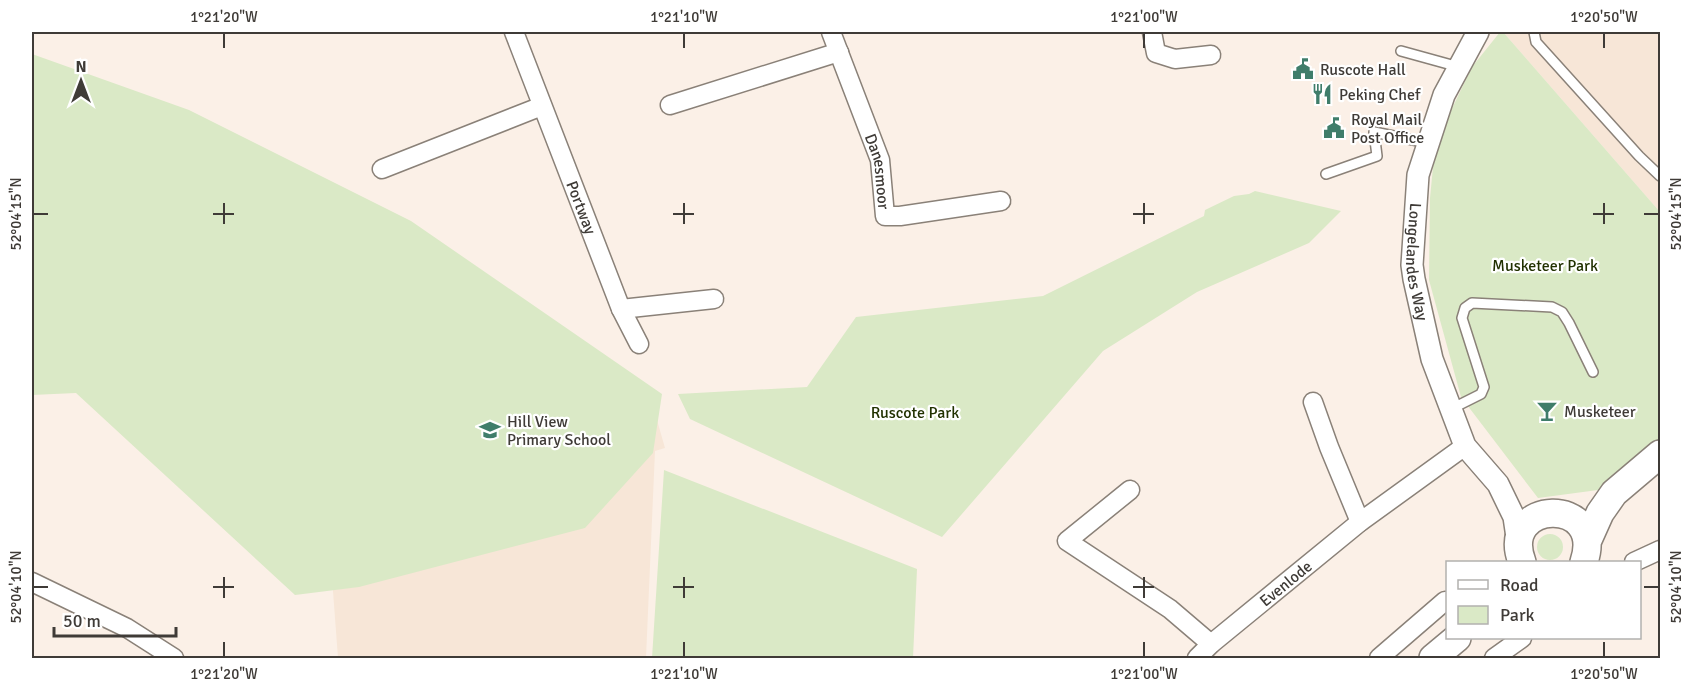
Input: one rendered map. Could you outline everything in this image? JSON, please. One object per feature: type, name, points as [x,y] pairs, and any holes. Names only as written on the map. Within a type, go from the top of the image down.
[{"type":"main road","points":[[1586,552],[1599,513],[1614,493],[1660,454]]},
{"type":"main road","points":[[1519,556],[1520,534],[1526,524],[1535,517],[1585,506],[1614,493]]},
{"type":"main road","points":[[1553,513],[1571,518],[1579,524],[1584,532],[1586,552]]},
{"type":"main road","points":[[1433,658],[1456,639]]},
{"type":"street","name":"Portway","points":[[514,32],[621,309],[639,344]]},
{"type":"street","name":"Danesmoor","points":[[831,32],[880,160],[885,216],[900,216],[1001,201]]},
{"type":"street","points":[[1152,32],[1156,53],[1175,59],[1210,55]]},
{"type":"street","name":"Longelandes Way","points":[[1478,32],[1444,95],[1418,175],[1412,265],[1414,279],[1432,359],[1465,446],[1498,484],[1531,507],[1553,513]]},
{"type":"street","points":[[670,105],[839,52]]},
{"type":"street","points":[[381,169],[542,106]]},
{"type":"street","points":[[621,309],[714,299]]},
{"type":"street","points":[[1313,402],[1360,522]]},
{"type":"street","name":"Evenlode","points":[[1197,658],[1210,644],[1360,522],[1465,446]]},
{"type":"street","name":"Longelandes Way","points":[[1498,484],[1514,517],[1519,556]]},
{"type":"street","points":[[1130,490],[1067,541],[1170,609],[1210,644]]},
{"type":"street","points":[[1636,561],[1660,550]]},
{"type":"street","points":[[32,582],[127,628],[174,658]]},
{"type":"street","points":[[1379,658],[1445,600]]},
{"type":"street","points":[[1494,658],[1521,639]]},
{"type":"lane","points":[[1534,32],[1536,42],[1639,156],[1660,176]]},
{"type":"lane","points":[[1401,51],[1459,67]]},
{"type":"lane","points":[[1326,174],[1377,156],[1374,132],[1428,143]]},
{"type":"lane","points":[[1451,410],[1481,394],[1484,387],[1462,318],[1465,308],[1473,303],[1552,307],[1562,312],[1593,372]]},
{"type":"shaded area","points":[[1503,32],[1660,32],[1660,212]]},
{"type":"shaded area","name":"Hill View Primary School","points":[[302,178],[655,413],[665,448],[655,451],[646,658],[338,658]]},
{"type":"green space","name":"Musketeer Park","points":[[1500,32],[1503,32],[1660,212],[1660,439],[1598,490],[1538,498],[1461,397],[1429,280],[1430,198],[1433,167],[1445,123],[1472,67]]},
{"type":"green space","points":[[32,54],[189,110],[411,221],[662,394],[653,453],[585,528],[359,587],[295,595],[76,393],[32,395]]},
{"type":"green space","name":"Ruscote Park","points":[[1255,191],[1341,211],[1309,243],[1197,292],[1103,351],[942,537],[690,419],[678,394],[807,387],[856,317],[1043,296],[1204,216],[1205,210],[1234,196]]},
{"type":"green space","points":[[664,470],[917,569],[913,658],[652,658]]},
{"type":"green space","points":[[1550,534],[1559,538],[1563,547],[1559,556],[1550,560],[1541,556],[1537,547],[1541,538]]},
{"type":"place","name":"Ruscote Hall","points":[[1303,69]]},
{"type":"place","name":"Peking Chef","points":[[1322,94]]},
{"type":"place","name":"Royal Mail Post Office","points":[[1334,128]]},
{"type":"place","name":"Musketeer","points":[[1547,411]]},
{"type":"place","name":"Hill View Primary School","points":[[490,430]]}]
